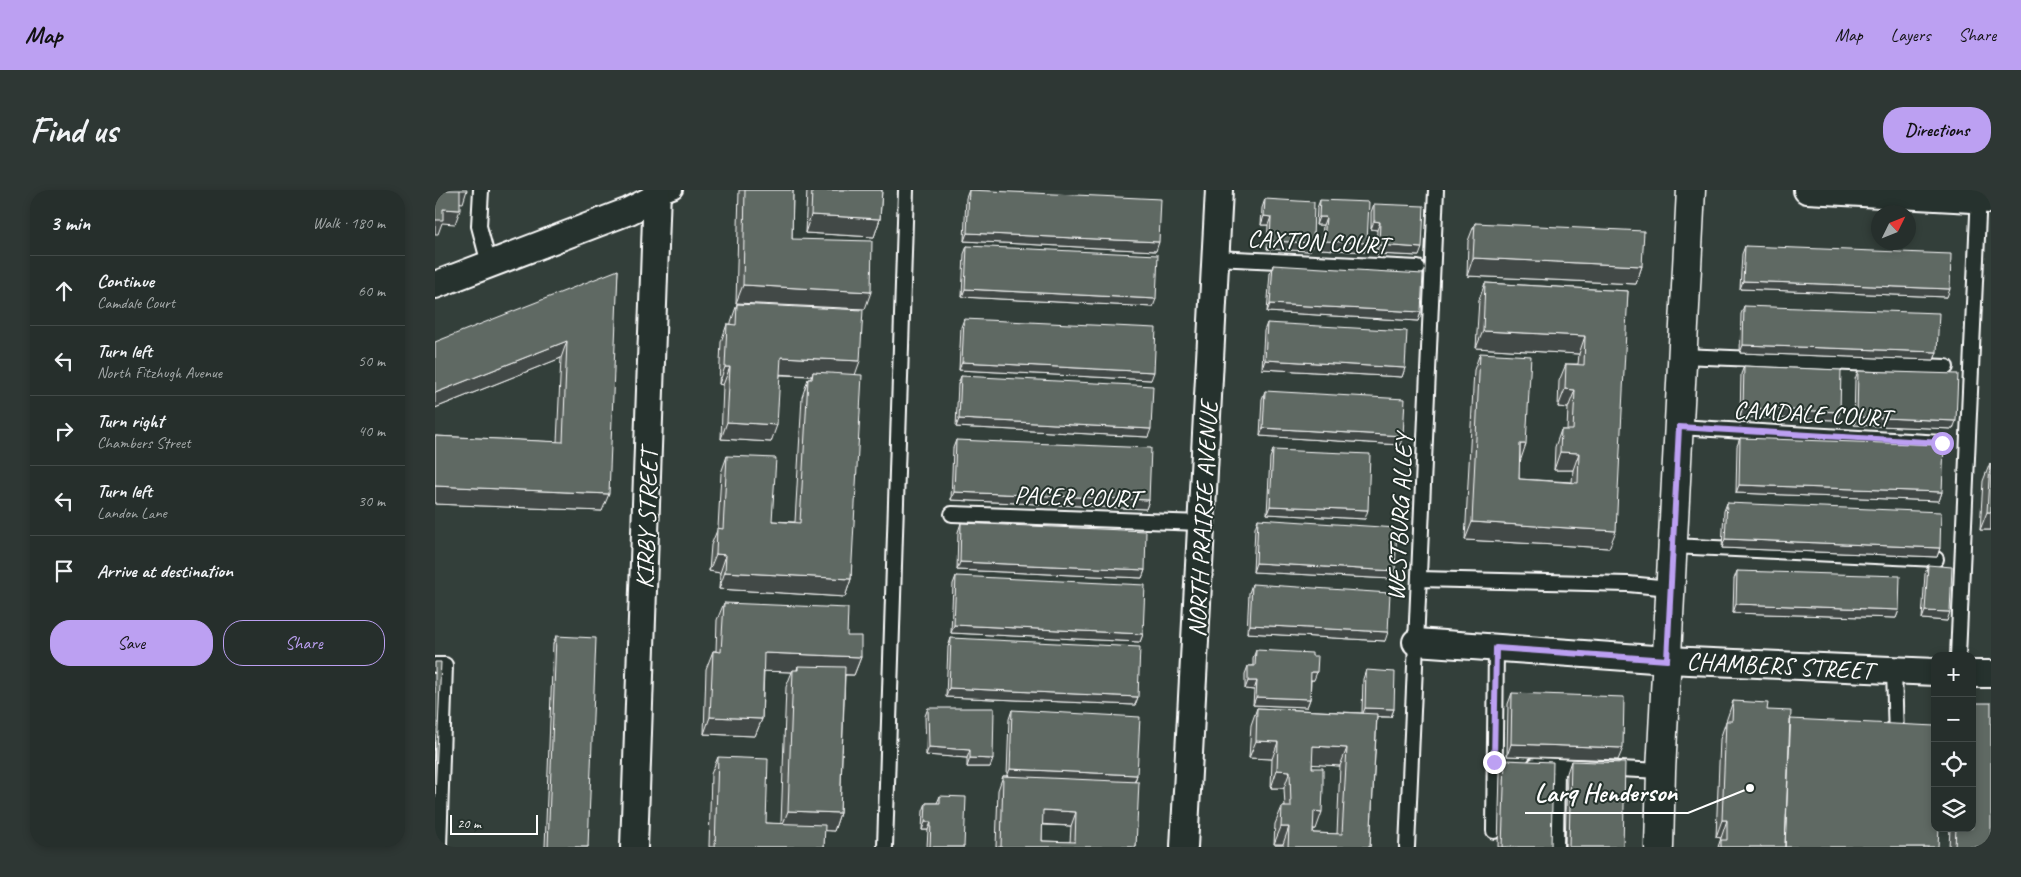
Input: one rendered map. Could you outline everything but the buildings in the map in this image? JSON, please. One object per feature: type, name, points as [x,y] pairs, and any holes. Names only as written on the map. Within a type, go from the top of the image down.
[{"type":"street","name":"NORTH PRAIRIE AVENUE","points":[[1184,847],[1219,190]]},
{"type":"street","points":[[1659,847],[1661,770],[1691,190]]},
{"type":"street","points":[[1807,190],[1983,196]]},
{"type":"street","points":[[435,285],[629,211],[663,192]]},
{"type":"street","name":"KIRBY STREET","points":[[634,847],[663,192]]},
{"type":"street","name":"CHAMBERS STREET","points":[[1416,642],[1667,660],[1931,672]]},
{"type":"street","points":[[1976,674],[1991,674]]},
{"type":"lane","points":[[481,190],[479,226],[489,264]]},
{"type":"lane","points":[[885,847],[906,190]]},
{"type":"lane","name":"WESTBURG ALLEY","points":[[1407,847],[1436,190]]},
{"type":"lane","points":[[1958,652],[1983,196]]},
{"type":"lane","name":"CAXTON COURT","points":[[1215,258],[1418,268]]},
{"type":"lane","points":[[1682,356],[1946,367]]},
{"type":"lane","name":"CAMDALE COURT","points":[[1679,427],[1942,443]]},
{"type":"lane","name":"PACER COURT","points":[[952,514],[1201,523]]},
{"type":"lane","points":[[1673,546],[1936,559]]},
{"type":"lane","points":[[1419,579],[1619,584],[1671,588]]},
{"type":"lane","points":[[1494,831],[1496,648]]},
{"type":"lane","points":[[435,664],[445,665],[439,847]]},
{"type":"lane","points":[[1895,670],[1896,738]]},
{"type":"lane","points":[[1494,762],[1661,770]]},
{"type":"lane","points":[[1556,847],[1557,766]]},
{"type":"place","name":"Larq Henderson","points":[[1750,788]]},
{"type":"route","points":[[1494,762],[1496,648],[1667,660],[1679,427],[1942,443]]}]
